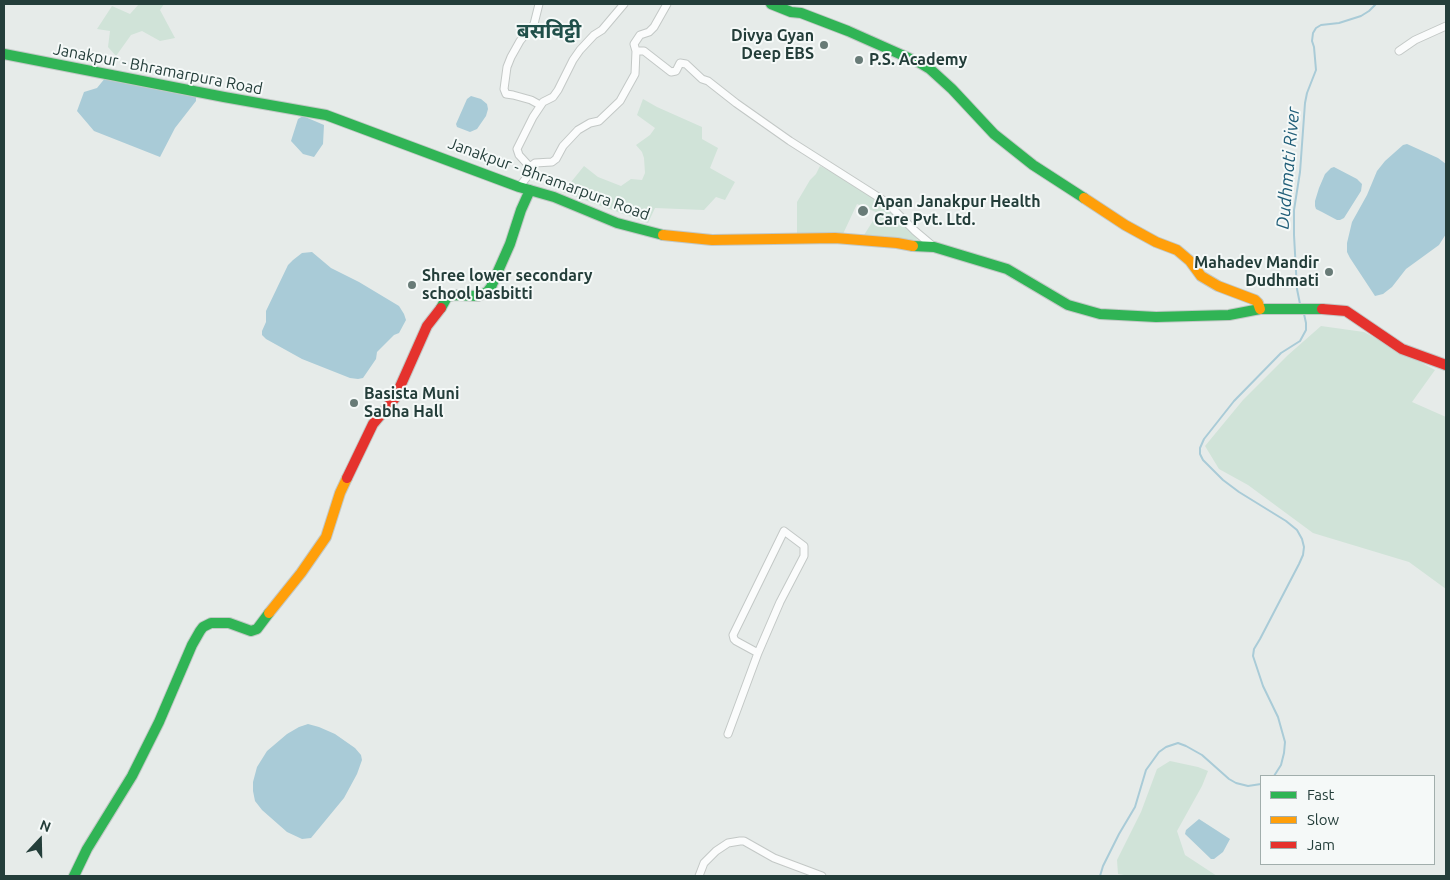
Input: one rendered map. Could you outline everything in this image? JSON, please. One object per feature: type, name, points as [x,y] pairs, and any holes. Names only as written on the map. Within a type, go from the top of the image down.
[{"type":"street","points":[[540,4],[534,24],[520,41],[511,57],[507,67],[504,89],[506,94],[513,94],[531,100],[540,106]]},
{"type":"street","points":[[530,167],[519,155],[517,149],[540,106],[558,90],[580,50],[594,35],[602,30],[624,4]]},
{"type":"street","points":[[519,186],[527,177],[530,167],[535,163],[552,162],[556,159],[563,146],[578,130],[590,122],[599,121],[620,101],[635,74],[636,51],[634,44],[640,35],[649,32],[654,27],[667,4]]},
{"type":"street","points":[[771,4],[790,12],[801,13],[848,32],[930,69],[952,88],[994,134],[1033,165],[1125,225],[1156,242],[1177,250],[1190,261],[1201,276],[1226,290],[1255,300],[1260,309]]},
{"type":"street","points":[[1399,51],[1415,40],[1446,26]]},
{"type":"street","points":[[636,51],[644,50],[671,72],[676,71],[680,63],[686,64],[702,79],[708,81],[736,103],[886,202],[915,232],[934,247]]},
{"type":"street","name":"Janakpur - Bhramarpura Road","points":[[4,54],[326,115],[530,190],[554,196],[616,223],[666,236],[712,240],[835,238],[934,247],[1007,270],[1068,304],[1100,314],[1229,316],[1260,309],[1294,308],[1346,311],[1402,348],[1446,365]]},
{"type":"street","points":[[74,876],[87,849],[132,776],[159,722],[192,645],[200,631],[211,623],[229,623],[251,630],[257,629],[301,573],[329,530],[340,493],[358,453],[373,424],[395,398],[427,326],[447,297],[454,294],[478,296],[492,287],[530,190]]},
{"type":"street","points":[[728,734],[758,653],[780,602],[805,552],[802,543],[784,530],[733,635],[736,641],[758,653]]},
{"type":"street","points":[[699,876],[704,863],[716,851],[728,843],[740,841],[744,841],[774,858],[822,876]]},
{"type":"green space","points":[[139,4],[164,4],[160,10],[175,38],[160,41],[142,31],[131,35],[116,56],[108,47],[110,31],[97,29],[112,6],[130,14]]},
{"type":"green space","points":[[643,99],[702,127],[702,139],[718,148],[710,168],[735,182],[725,200],[716,197],[704,210],[655,208],[648,223],[563,192],[584,166],[598,177],[621,186],[631,179],[642,180],[645,173],[644,158],[636,145],[650,135],[655,128],[637,115]]},
{"type":"green space","points":[[820,166],[845,178],[883,203],[921,239],[910,241],[864,235],[878,213],[857,204],[843,234],[797,234],[797,202]]},
{"type":"green space","points":[[1321,326],[1364,332],[1435,370],[1412,402],[1446,417],[1446,589],[1409,562],[1313,533],[1248,485],[1219,469],[1205,446],[1243,400],[1288,355]]},
{"type":"green space","points":[[1170,761],[1208,771],[1202,786],[1177,831],[1185,855],[1217,876],[1130,876],[1118,874],[1117,860],[1141,812],[1157,769]]},
{"type":"water","points":[[106,77],[196,94],[196,101],[175,128],[160,157],[94,131],[77,111],[84,92],[97,88]]},
{"type":"water","points":[[471,96],[481,99],[487,104],[488,109],[486,116],[477,129],[470,132],[457,127],[456,124],[467,99]]},
{"type":"water","points":[[303,116],[324,125],[323,144],[314,157],[303,154],[291,141],[298,119]]},
{"type":"water","points":[[1407,144],[1438,158],[1446,164],[1446,234],[1439,245],[1406,269],[1392,287],[1383,294],[1375,296],[1350,258],[1347,252],[1347,243],[1352,222],[1367,195],[1377,171],[1385,161],[1403,145]]},
{"type":"water","points":[[1334,167],[1357,179],[1362,184],[1361,191],[1344,218],[1340,220],[1316,209],[1315,206],[1319,188],[1325,174]]},
{"type":"water","points":[[312,252],[331,268],[399,306],[404,314],[406,320],[399,333],[394,335],[377,352],[376,359],[363,378],[350,378],[302,359],[262,335],[266,322],[266,311],[288,265],[302,253]]},
{"type":"water","points":[[308,724],[335,734],[355,748],[361,755],[362,760],[344,798],[311,838],[302,839],[287,832],[262,810],[255,801],[253,782],[257,767],[267,751],[287,734]]},
{"type":"water","points":[[1199,819],[1230,839],[1223,852],[1214,859],[1211,859],[1185,834],[1186,830]]},
{"type":"waterway","name":"Dudhmati River","points":[[1300,304],[1297,289],[1294,210],[1300,172],[1305,103],[1316,70],[1312,41],[1313,33],[1321,25],[1339,23],[1361,16],[1376,4]]},
{"type":"waterway","name":"Dudhmati River","points":[[1275,775],[1281,765],[1285,742],[1278,717],[1263,686],[1253,656],[1254,649],[1299,564],[1304,547],[1297,530],[1223,480],[1203,460],[1200,448],[1204,439],[1234,401],[1281,353],[1300,341],[1306,330],[1304,314]]},
{"type":"waterway","name":"Dudhmati River","points":[[1100,876],[1119,834],[1135,807],[1146,770],[1159,752],[1166,747],[1178,743],[1186,746],[1202,755],[1236,783],[1248,786],[1260,784]]},
{"type":"traffic: fast","points":[[771,4],[848,31],[930,69],[952,89],[994,134],[1033,165],[1084,198]]},
{"type":"traffic: fast","points":[[4,54],[326,115],[519,187],[554,197],[617,223],[663,235]]},
{"type":"traffic: fast","points":[[441,308],[447,297],[454,295],[478,296],[487,292],[491,287],[510,244],[530,190]]},
{"type":"traffic: fast","points":[[913,246],[934,247],[1007,269],[1068,305],[1100,314],[1156,317],[1229,315],[1260,309],[1322,309]]},
{"type":"traffic: fast","points":[[74,876],[87,849],[132,776],[159,722],[192,645],[200,631],[211,623],[229,623],[251,631],[257,629],[269,613]]},
{"type":"traffic: slow","points":[[1084,198],[1125,225],[1156,242],[1177,250],[1190,261],[1201,276],[1218,286],[1255,300],[1260,309]]},
{"type":"traffic: slow","points":[[663,235],[712,240],[835,238],[913,246]]},
{"type":"traffic: slow","points":[[269,613],[301,573],[326,537],[340,493],[347,478]]},
{"type":"traffic: jam","points":[[347,478],[373,424],[395,398],[427,326],[441,308]]},
{"type":"traffic: jam","points":[[1322,309],[1346,311],[1402,349],[1446,365]]},
{"type":"place","name":"Divya Gyan Deep EBS","points":[[824,45]]},
{"type":"place","name":"P.S. Academy","points":[[859,60]]},
{"type":"place","name":"Apan Janakpur Health Care Pvt. Ltd.","points":[[863,211]]},
{"type":"place","name":"Mahadev Mandir Dudhmati","points":[[1329,272]]},
{"type":"place","name":"Shree lower secondary school basbitti","points":[[412,285]]},
{"type":"place","name":"Basista Muni Sabha Hall","points":[[354,403]]},
{"type":"district","name":"बसविट्टी","points":[[549,31]]}]
